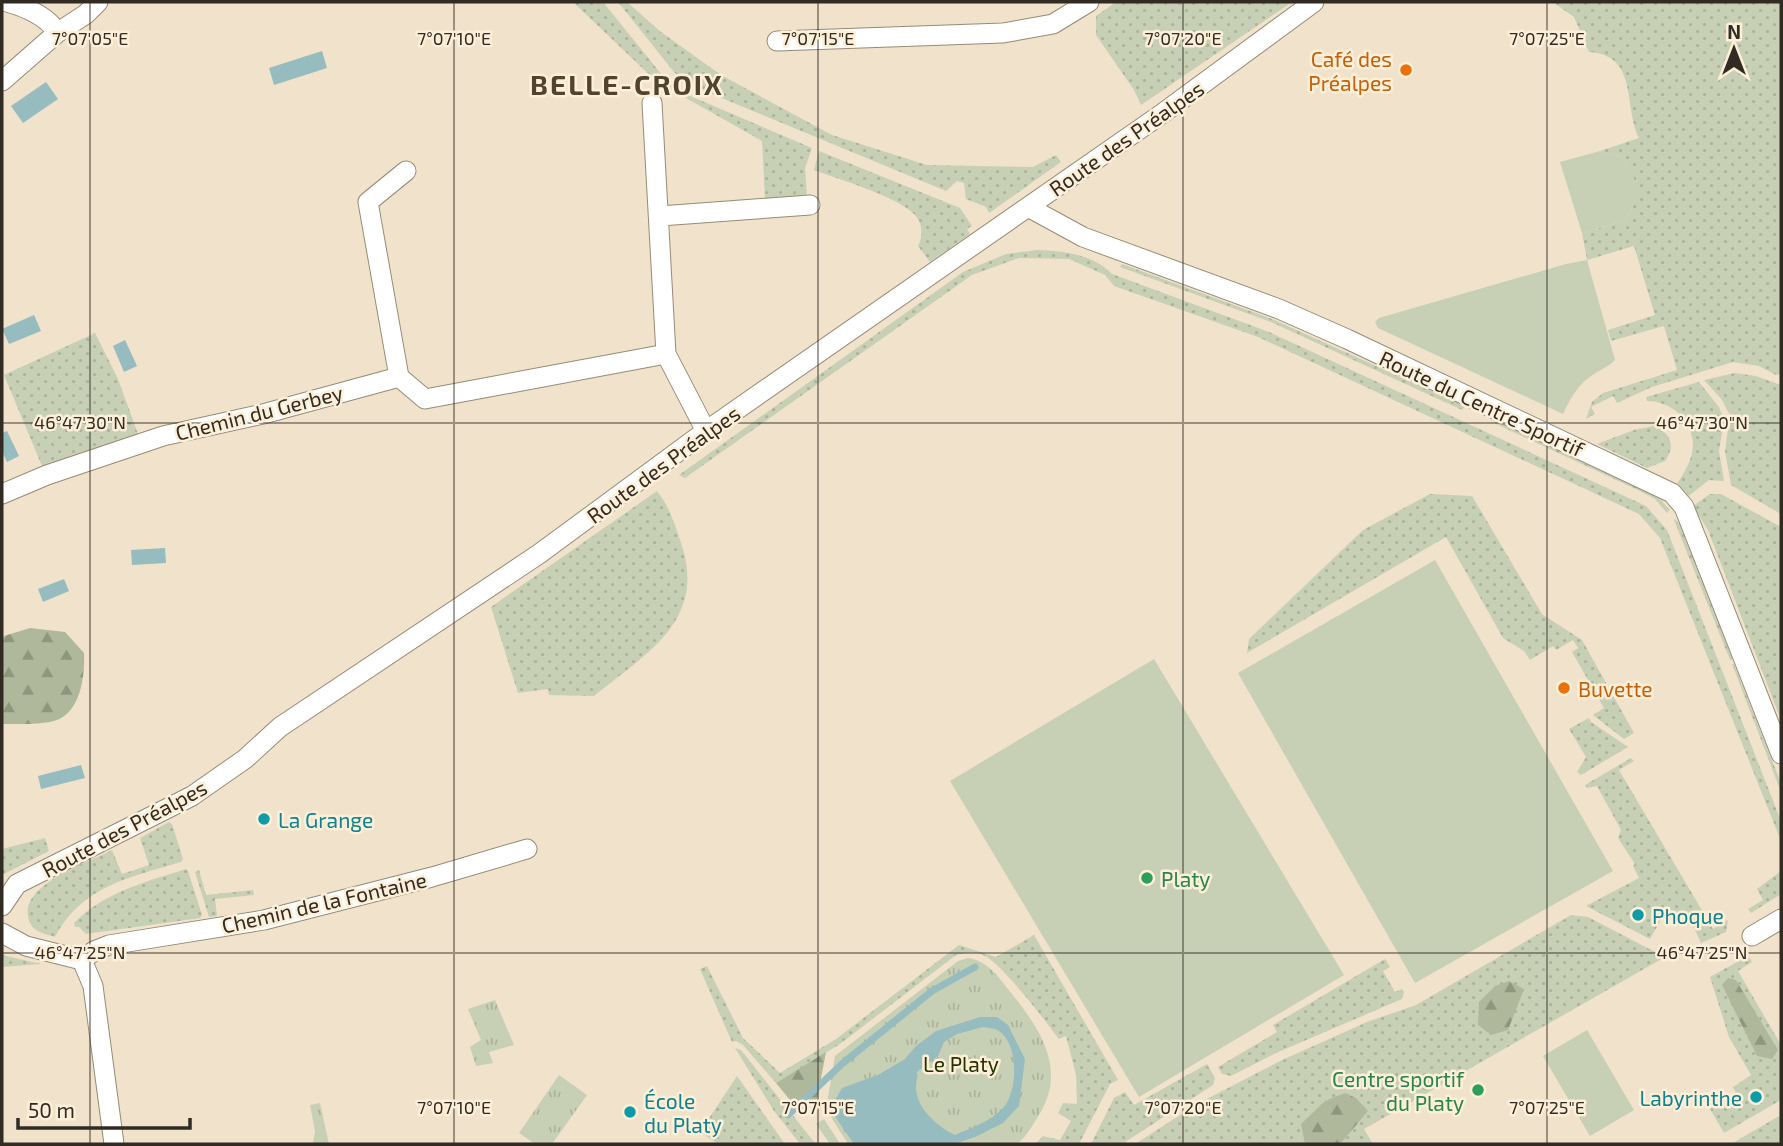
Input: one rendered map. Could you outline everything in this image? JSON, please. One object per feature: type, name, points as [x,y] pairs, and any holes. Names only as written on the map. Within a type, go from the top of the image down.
[{"type":"street","points":[[7,2],[18,5],[55,28]]},
{"type":"street","points":[[51,2],[55,28]]},
{"type":"street","points":[[2,81],[55,28],[86,14],[98,2]]},
{"type":"street","points":[[778,41],[1003,33],[1053,24],[1089,2]]},
{"type":"street","name":"Route des Préalpes","points":[[2,906],[17,884],[192,796],[245,759],[280,727],[539,554],[706,432],[1163,113],[1314,2]]},
{"type":"street","points":[[652,103],[666,354],[706,432]]},
{"type":"street","points":[[406,171],[368,202],[399,377],[425,399],[666,354]]},
{"type":"street","points":[[660,216],[810,205]]},
{"type":"street","name":"Route du Centre Sportif","points":[[1028,207],[1083,237],[1279,309],[1354,342],[1672,493],[1684,507],[1781,754]]},
{"type":"street","name":"Chemin du Gerbey","points":[[2,494],[47,475],[163,436],[263,414],[399,377]]},
{"type":"street","name":"Chemin de la Fontaine","points":[[82,960],[93,951],[109,945],[264,920],[432,877],[527,849]]},
{"type":"street","points":[[1752,936],[1781,919]]},
{"type":"street","points":[[2,933],[26,946],[82,960],[93,986],[114,1144]]},
{"type":"green space","points":[[573,2],[603,2],[666,80],[681,92],[812,148],[805,168],[807,197],[765,199],[762,141],[656,81]]},
{"type":"green space","points":[[618,2],[627,2],[661,32],[721,75],[832,135],[927,165],[1033,167],[1056,155],[1061,162],[989,213],[986,207],[966,199],[964,183],[957,181],[946,191],[688,84],[674,72]]},
{"type":"green space","points":[[1116,2],[1292,2],[1141,105],[1134,90],[1096,35],[1096,16]]},
{"type":"green space","points":[[1553,2],[1781,2],[1781,374],[1776,375],[1759,366],[1733,362],[1652,387],[1617,403],[1613,396],[1591,407],[1595,414],[1586,419],[1592,402],[1603,393],[1677,370],[1664,326],[1611,341],[1608,330],[1655,315],[1634,246],[1587,260],[1582,233],[1626,220],[1636,195],[1631,173],[1622,157],[1600,151],[1639,138],[1623,72],[1616,62],[1605,55],[1589,52],[1574,17]]},
{"type":"green space","points":[[819,151],[960,208],[972,226],[967,229],[970,234],[930,262],[918,246],[921,230],[915,215],[882,195],[814,170]]},
{"type":"green space","points":[[1600,151],[1622,157],[1635,181],[1636,195],[1626,220],[1582,233],[1560,162]]},
{"type":"green space","points":[[1037,250],[1087,258],[1112,274],[1269,332],[1646,506],[1667,530],[1781,821],[1781,841],[1660,538],[1639,514],[1258,337],[1114,286],[1105,275],[1069,259],[1019,258],[972,275],[685,478],[679,475],[963,272],[1006,254]]},
{"type":"green space","points":[[1587,260],[1615,360],[1582,384],[1563,414],[1378,328],[1375,322],[1379,318]]},
{"type":"green space","points":[[1122,264],[1272,319],[1465,406],[1462,410],[1271,322],[1120,267]]},
{"type":"green space","points":[[95,333],[118,379],[138,434],[42,466],[4,375]]},
{"type":"green space","points":[[1735,373],[1756,376],[1781,385],[1781,514],[1731,485],[1725,451],[1730,415],[1722,400],[1704,380]]},
{"type":"green space","points":[[1699,382],[1719,407],[1724,420],[1719,451],[1724,481],[1709,480],[1686,498],[1676,486],[1691,457],[1692,436],[1683,418],[1676,411],[1657,402],[1647,401],[1646,397]]},
{"type":"green space","points":[[1495,420],[1657,496],[1670,510],[1667,513],[1655,499],[1494,423]]},
{"type":"green space","points":[[1654,426],[1668,436],[1671,445],[1665,461],[1647,468],[1597,444],[1634,430]]},
{"type":"green space","points":[[657,491],[673,521],[687,568],[686,592],[680,613],[668,632],[634,665],[594,696],[549,695],[548,689],[518,693],[491,607]]},
{"type":"green space","points":[[1430,494],[1472,496],[1542,614],[1582,640],[1634,733],[1624,739],[1593,715],[1604,708],[1572,652],[1578,648],[1573,640],[1556,650],[1553,646],[1530,660],[1524,651],[1503,638],[1446,537],[1247,653],[1249,639],[1363,530]]},
{"type":"green space","points":[[1710,494],[1721,494],[1781,527],[1781,720],[1708,530],[1693,506]]},
{"type":"green space","points":[[1675,519],[1681,525],[1733,659],[1730,660]]},
{"type":"green space","points":[[1435,560],[1613,871],[1415,983],[1238,673]]},
{"type":"green space","points":[[30,628],[65,632],[84,653],[80,691],[71,709],[57,720],[2,724],[2,639]]},
{"type":"green space","name":"Platy","points":[[1154,659],[1344,975],[1139,1097],[950,781]]},
{"type":"green space","points":[[1732,664],[1781,783],[1781,792]]},
{"type":"green space","points":[[1589,718],[1628,747],[1581,775],[1577,772],[1586,757],[1569,729]]},
{"type":"green space","points":[[1631,758],[1634,761],[1619,770],[1713,929],[1728,920],[1726,932],[1701,943],[1689,917],[1675,915],[1662,918],[1650,939],[1586,906],[1639,878],[1633,866],[1635,864],[1618,838],[1621,830],[1597,786],[1587,788],[1585,785]]},
{"type":"green space","points":[[169,822],[183,859],[181,862],[126,879],[93,895],[66,920],[55,937],[37,931],[31,925],[28,916],[29,904],[46,884],[112,850],[122,874],[149,865],[140,838]]},
{"type":"green space","points":[[45,838],[49,851],[2,875],[2,849]]},
{"type":"green space","points":[[186,869],[202,915],[200,918],[86,934],[79,927],[75,927],[74,923],[86,912],[112,896]]},
{"type":"green space","points":[[199,870],[206,895],[253,890],[254,895],[215,899],[217,916],[209,917],[195,872]]},
{"type":"green space","points":[[1781,871],[1781,894],[1751,913],[1748,909],[1763,900],[1757,889]]},
{"type":"green space","points":[[1571,915],[1588,917],[1665,957],[1364,1129],[1373,1144],[1135,1144],[1199,1103],[1280,1061],[1367,1022],[1416,1005]]},
{"type":"green space","points":[[1034,935],[1118,1080],[1110,1084],[1079,1144],[1035,1144],[1043,1136],[1060,1140],[1071,1121],[1058,1113],[1063,1103],[1077,1104],[1076,1075],[1066,1036],[1059,1039],[1012,980],[983,955],[956,955],[840,1044],[776,1083],[743,1045],[732,1042],[700,969],[707,966],[743,1038],[780,1073],[836,1039],[959,945],[996,957]]},
{"type":"green space","points":[[2,955],[41,964],[2,967]]},
{"type":"green space","points":[[1746,957],[1752,962],[1738,971],[1781,1045],[1781,1100],[1724,1133],[1710,1109],[1736,1093],[1733,1087],[1751,1075],[1729,1037],[1710,977]]},
{"type":"green space","name":"Le Platy","points":[[968,958],[988,966],[998,976],[1023,1008],[1047,1051],[1051,1082],[1047,1098],[1032,1127],[1017,1144],[848,1144],[826,1109],[835,1056],[958,961]]},
{"type":"green space","points":[[1385,959],[1390,967],[1383,971],[1395,992],[1402,989],[1402,999],[1276,1053],[1231,1076],[1222,1074],[1218,1067],[1277,1032],[1273,1025]]},
{"type":"green space","points":[[1728,978],[1736,980],[1778,1050],[1772,1059],[1757,1056],[1722,985]]},
{"type":"green space","points":[[1509,981],[1524,989],[1508,1030],[1491,1035],[1478,1025],[1479,1002],[1495,986]]},
{"type":"green space","points":[[495,1000],[514,1045],[489,1052],[493,1063],[476,1066],[470,1047],[481,1040],[468,1009]]},
{"type":"green space","points":[[1587,1030],[1634,1110],[1590,1136],[1543,1056]]},
{"type":"green space","points":[[735,1048],[741,1050],[814,1142],[822,1144],[800,1144],[774,1111]]},
{"type":"green space","points":[[826,1052],[817,1099],[800,1112],[776,1083]]},
{"type":"green space","points":[[1207,1064],[1215,1078],[1213,1085],[1122,1144],[1091,1144],[1114,1098],[1125,1092],[1134,1105]]},
{"type":"green space","points":[[559,1075],[587,1095],[552,1144],[535,1144],[519,1133]]},
{"type":"green space","points":[[737,1076],[785,1144],[718,1144],[700,1132]]},
{"type":"green space","points":[[1345,1093],[1356,1098],[1368,1111],[1340,1144],[1305,1144],[1301,1124],[1325,1101]]},
{"type":"green space","points":[[320,1103],[329,1144],[313,1144],[315,1131],[310,1105]]},
{"type":"green space","points":[[1781,1115],[1781,1144],[1731,1144]]},
{"type":"green space","points":[[824,1119],[839,1142],[830,1144],[816,1124]]},
{"type":"water","points":[[322,51],[327,68],[274,85],[269,68]]},
{"type":"water","points":[[46,82],[58,99],[23,123],[11,106]]},
{"type":"water","points":[[34,315],[41,331],[9,344],[2,329]]},
{"type":"water","points":[[125,340],[137,366],[124,372],[113,346]]},
{"type":"water","points":[[7,431],[19,456],[7,462],[2,451],[2,433]]},
{"type":"water","points":[[165,548],[166,563],[132,565],[131,550]]},
{"type":"water","points":[[64,579],[69,591],[43,602],[38,589]]},
{"type":"water","points":[[81,765],[85,778],[41,789],[38,776]]},
{"type":"water","points":[[980,1017],[997,1017],[1008,1025],[1025,1059],[1019,1106],[1003,1123],[954,1144],[854,1144],[830,1109],[842,1088],[878,1075],[905,1059],[916,1046],[936,1031]],"holes":[[[983,1027],[999,1031],[1006,1037],[1013,1057],[1012,1091],[1003,1108],[993,1117],[955,1135],[937,1124],[919,1101],[916,1092],[917,1072],[938,1056],[944,1042],[957,1034]]]},
{"type":"waterway","points":[[788,1115],[843,1063],[932,991],[975,967]]},
{"type":"place","name":"Café des Préalpes","points":[[1406,70]]},
{"type":"place","name":"Buvette","points":[[1564,688]]},
{"type":"place","name":"La Grange","points":[[264,819]]},
{"type":"place","name":"Platy","points":[[1147,878]]},
{"type":"place","name":"Phoque","points":[[1638,915]]},
{"type":"place","name":"Centre sportif du Platy","points":[[1478,1090]]},
{"type":"place","name":"Labyrinthe","points":[[1756,1097]]},
{"type":"place","name":"École du Platy","points":[[630,1112]]},
{"type":"district","name":"BELLE-CROIX","points":[[627,84]]}]
